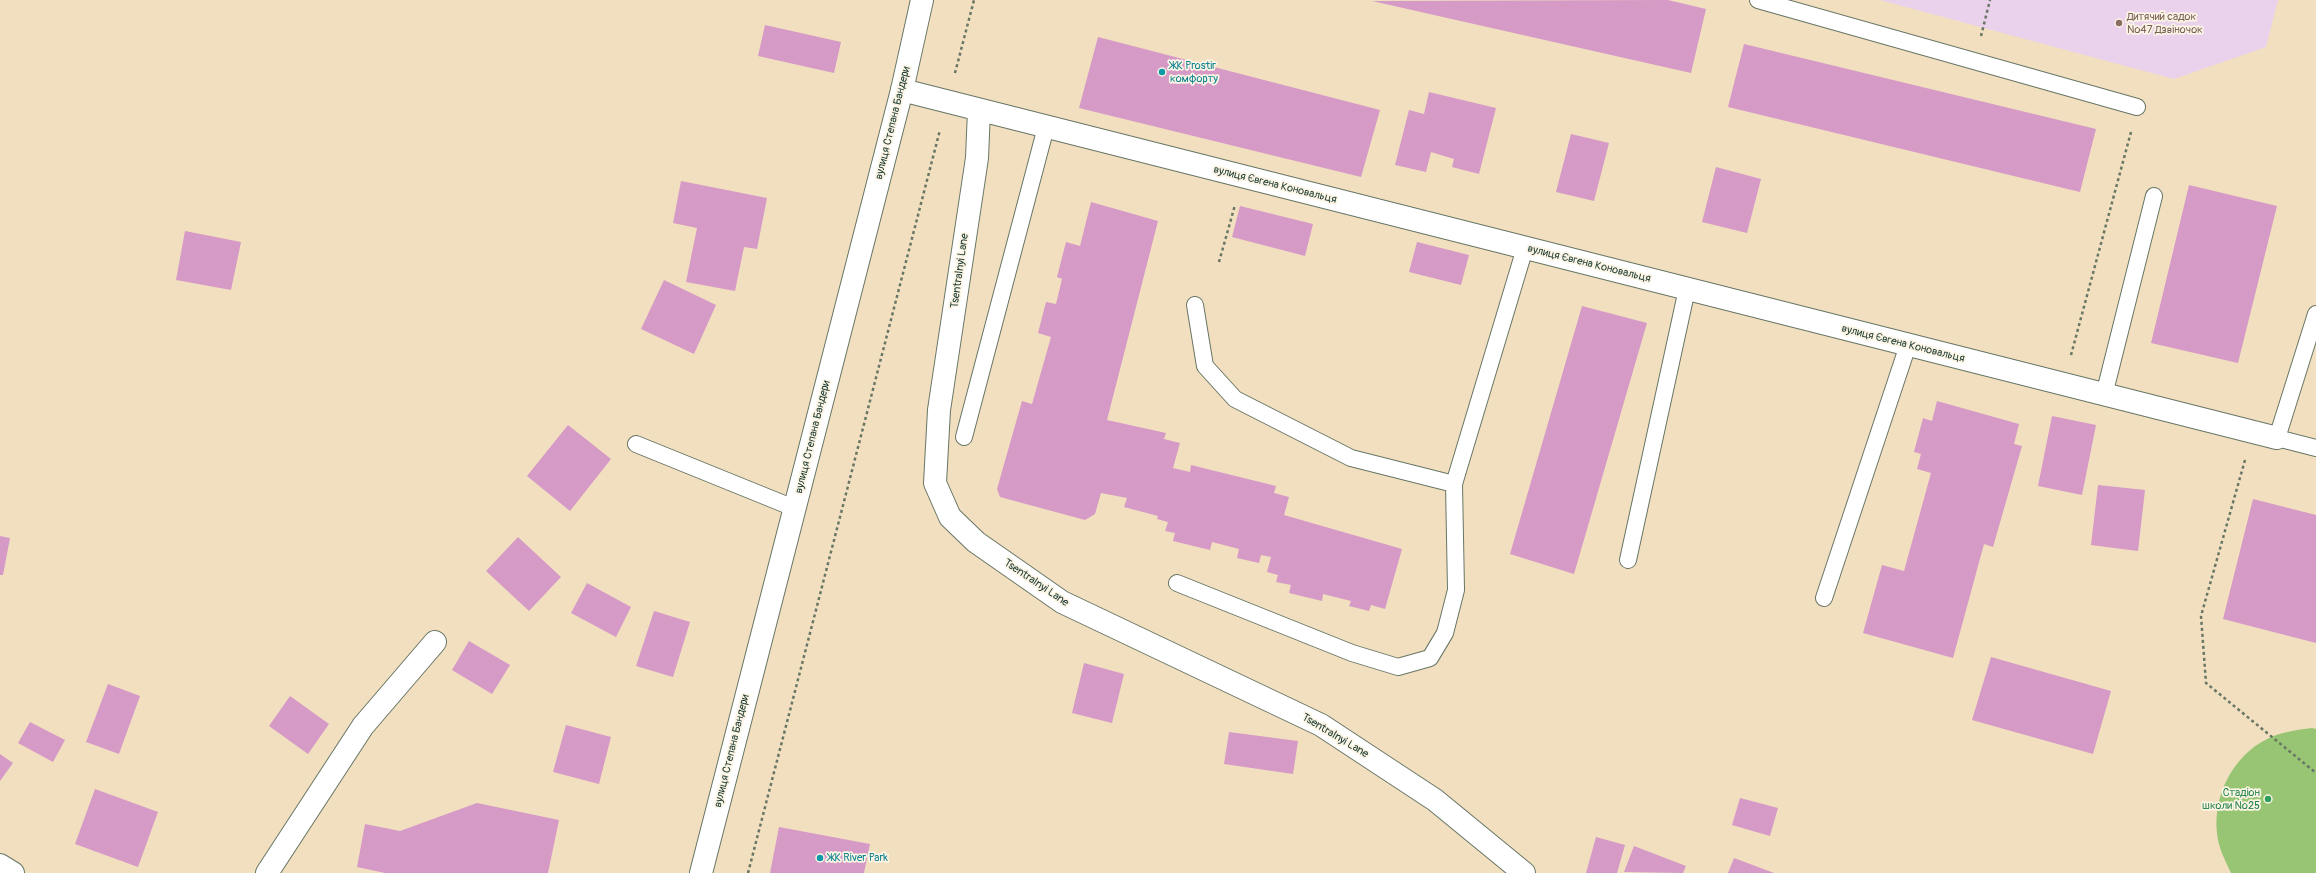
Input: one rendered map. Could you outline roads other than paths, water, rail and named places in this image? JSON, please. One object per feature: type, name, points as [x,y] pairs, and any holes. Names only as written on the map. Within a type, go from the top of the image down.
[{"type":"street","name":"вулиця Степана Бандери","points":[[701,873],[902,90],[922,0]]},
{"type":"street","name":"вулиця Євгена Коновальця","points":[[902,90],[2277,438]]},
{"type":"street","name":"Tsentralnyi Lane","points":[[979,110],[977,158],[940,410],[936,483],[950,517],[976,542],[1062,602],[1321,725],[1435,800],[1524,873]]},
{"type":"street","points":[[267,873],[363,726],[435,642]]},
{"type":"street","points":[[0,865],[13,873]]},
{"type":"lane","points":[[1758,0],[2137,107]]},
{"type":"lane","points":[[964,437],[1046,127]]},
{"type":"lane","points":[[2104,395],[2154,196]]},
{"type":"lane","points":[[1177,583],[1352,653],[1398,666],[1430,658],[1445,633],[1456,590],[1454,484],[1525,248]]},
{"type":"lane","points":[[1628,560],[1687,289]]},
{"type":"lane","points":[[1195,305],[1205,366],[1234,400],[1351,458],[1454,484]]},
{"type":"lane","points":[[2316,314],[2277,438],[2316,448]]},
{"type":"lane","points":[[1824,598],[1908,345]]},
{"type":"lane","points":[[636,444],[794,508]]},
{"type":"place","name":"Дитячий садок №47 Дзвіночок","points":[[2119,23]]},
{"type":"place","name":"ЖК Prostir комфорту","points":[[1162,72]]},
{"type":"place","name":"Стадіон школи №25","points":[[2268,799]]},
{"type":"place","name":"ЖК River Park","points":[[820,858]]}]
